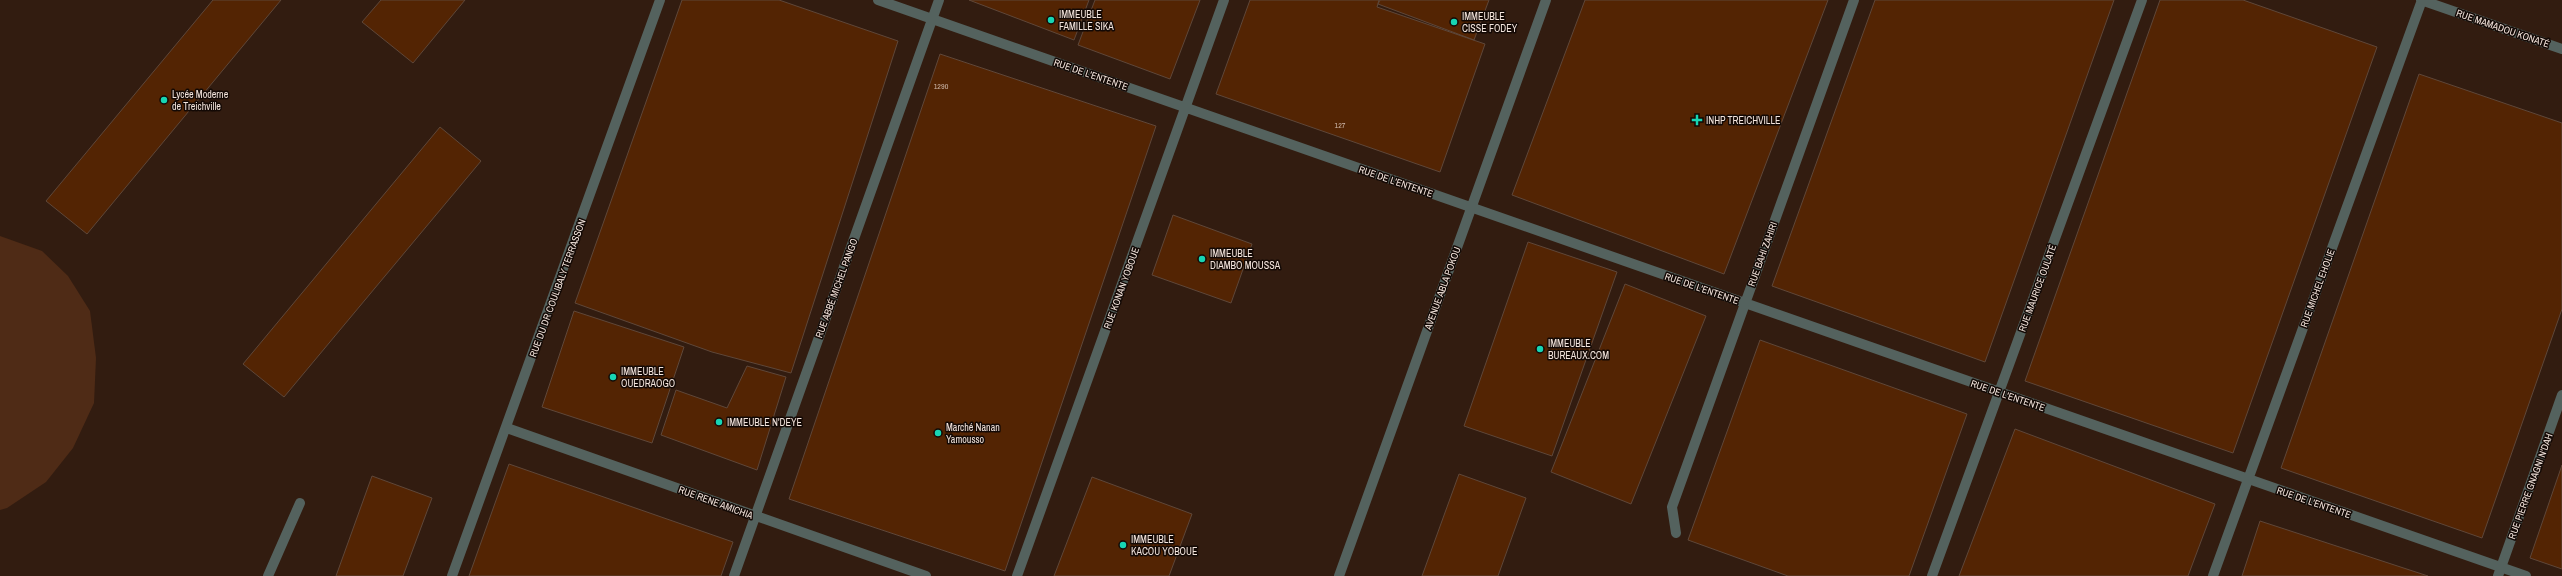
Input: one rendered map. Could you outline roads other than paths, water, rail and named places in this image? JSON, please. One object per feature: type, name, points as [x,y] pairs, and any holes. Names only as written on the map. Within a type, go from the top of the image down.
[{"type":"street","name":"RUE DU DR COULIBALY TERRASSON","points":[[452,576],[507,428],[660,0]]},
{"type":"street","name":"RUE DE L'ENTENTE","points":[[878,0],[2248,479],[2500,572],[2526,576]]},
{"type":"street","name":"RUE ABBÉ MICHEL PANGO","points":[[734,576],[754,515],[939,0]]},
{"type":"street","name":"RUE KONAN YOBOUE","points":[[1018,576],[1224,0]]},
{"type":"street","name":"AVENUE ABLA POKOU","points":[[1338,576],[1546,0]]},
{"type":"street","name":"RUE BAHI ZAHIRI","points":[[1676,533],[1672,507],[1854,0]]},
{"type":"street","name":"RUE MAURICE OULATÉ","points":[[1932,576],[2142,0]]},
{"type":"street","name":"RUE MAMADOU KONATÉ","points":[[2422,0],[2562,49]]},
{"type":"street","name":"RUE MICHEL EHOLIE","points":[[2213,576],[2422,0]]},
{"type":"street","name":"RUE PIERRE GNAGNI N'DAH","points":[[2500,572],[2562,395]]},
{"type":"street","name":"RUE RENE AMICHIA","points":[[507,428],[926,576]]},
{"type":"street","points":[[268,576],[300,503]]},
{"type":"place","name":"IMMEUBLE FAMILLE SIKA","points":[[1051,20]]},
{"type":"place","name":"IMMEUBLE CISSE FODEY","points":[[1454,22]]},
{"type":"place","name":"Lycée Moderne de Treichville","points":[[164,100]]},
{"type":"place","name":"INHP TREICHVILLE","points":[[1697,120]]},
{"type":"place","name":"IMMEUBLE DIAMBO MOUSSA","points":[[1202,259]]},
{"type":"place","name":"IMMEUBLE BUREAUX.COM","points":[[1540,349]]},
{"type":"place","name":"IMMEUBLE OUEDRAOGO","points":[[613,377]]},
{"type":"place","name":"IMMEUBLE N'DEYE","points":[[719,422]]},
{"type":"place","name":"Marché Nanan Yamousso","points":[[938,433]]},
{"type":"place","name":"IMMEUBLE KACOU YOBOUE","points":[[1123,545]]}]
